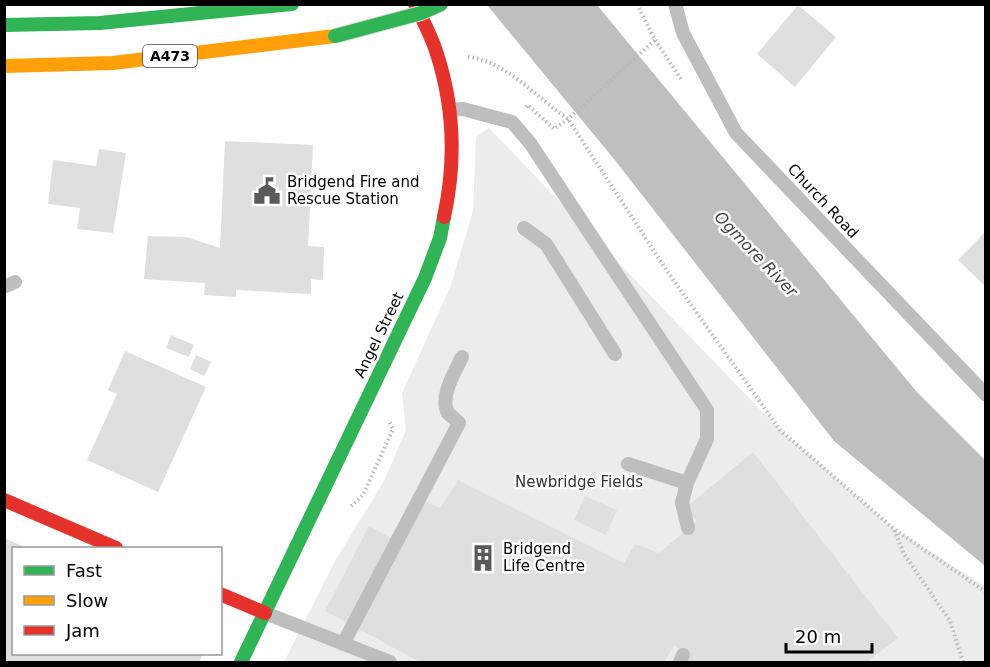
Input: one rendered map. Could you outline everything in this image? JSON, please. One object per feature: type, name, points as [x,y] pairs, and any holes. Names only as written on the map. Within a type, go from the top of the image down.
[{"type":"street","points":[[4,25],[100,23],[292,4]]},
{"type":"street","name":"Angel Street","points":[[241,663],[425,278],[440,238],[451,186],[450,110],[436,50],[415,4]]},
{"type":"street","name":"A473","points":[[4,66],[113,63],[335,36],[421,13],[441,4]]},
{"type":"street","points":[[4,500],[111,547]]},
{"type":"street","points":[[222,595],[265,613]]},
{"type":"lane","name":"Church Road","points":[[675,4],[683,33],[735,133],[986,395]]},
{"type":"lane","points":[[450,110],[463,109],[512,122],[524,136],[707,410],[707,439],[687,483],[682,503],[688,528]]},
{"type":"lane","points":[[524,228],[546,244],[615,354]]},
{"type":"lane","points":[[343,644],[459,423],[448,413],[445,404],[447,392],[462,357]]},
{"type":"lane","points":[[628,464],[687,483]]},
{"type":"lane","points":[[265,613],[390,663]]},
{"type":"path","points":[[554,129],[656,40],[637,4]]},
{"type":"path","points":[[460,60],[467,57],[480,58],[501,69],[532,89],[548,106],[568,119],[667,271],[780,430],[894,530],[986,592]]},
{"type":"path","points":[[894,530],[904,554],[950,621],[963,663]]},
{"type":"green space","name":"Newbridge Fields","points":[[489,128],[780,430],[894,529],[985,586],[985,662],[284,662],[335,561],[384,481],[406,430],[402,393],[451,285],[473,211],[476,137]]},
{"type":"water","name":"Ogmore River","points":[[487,5],[597,5],[916,391],[985,460],[985,566],[834,441],[614,159]]},
{"type":"building","points":[[798,5],[836,37],[795,87],[757,54]]},
{"type":"building","name":"Bridgend Fire and Rescue Station","points":[[225,141],[313,145],[308,246],[324,247],[323,280],[311,279],[311,294],[236,290],[236,297],[204,295],[205,283],[144,279],[148,236],[186,237],[220,248]]},
{"type":"building","points":[[99,149],[126,153],[113,233],[77,229],[80,208],[48,204],[53,160],[96,166]]},
{"type":"building","points":[[984,233],[986,234],[986,287],[958,260]]},
{"type":"building","points":[[171,335],[194,345],[189,357],[166,348]]},
{"type":"building","points":[[125,351],[206,387],[158,492],[87,460],[117,394],[108,390]]},
{"type":"building","points":[[196,355],[211,362],[204,376],[190,369]]},
{"type":"building","name":"Bridgend Life Centre","points":[[753,452],[898,638],[867,662],[691,662],[675,645],[664,662],[420,662],[325,611],[369,526],[394,540],[416,497],[440,508],[458,480],[624,563],[635,544],[659,553],[697,521],[685,508]]},
{"type":"building","points":[[585,496],[617,510],[606,535],[574,520]]},
{"type":"building","points":[[4,538],[25,547],[12,547],[12,655],[202,655],[199,662],[4,662]]},
{"type":"traffic: fast","points":[[4,25],[100,23],[292,4]]},
{"type":"traffic: fast","points":[[335,36],[421,13],[441,4]]},
{"type":"traffic: fast","points":[[241,662],[425,278],[440,238],[444,217]]},
{"type":"traffic: slow","points":[[4,66],[113,63],[335,36]]},
{"type":"traffic: jam","points":[[415,4],[436,51],[450,113],[450,175],[444,217]]},
{"type":"traffic: jam","points":[[4,500],[114,547]]},
{"type":"traffic: jam","points":[[222,595],[265,613]]},
{"type":"place","name":"Bridgend Fire and Rescue Station","points":[[267,191]]},
{"type":"place","name":"Bridgend Life Centre","points":[[483,558]]}]
